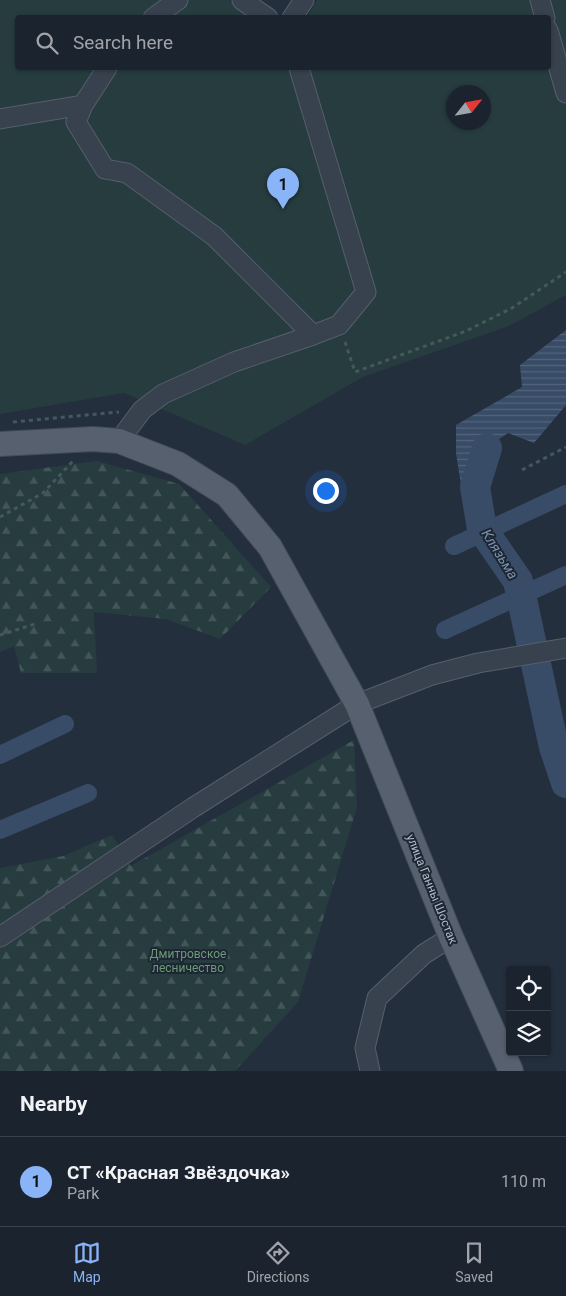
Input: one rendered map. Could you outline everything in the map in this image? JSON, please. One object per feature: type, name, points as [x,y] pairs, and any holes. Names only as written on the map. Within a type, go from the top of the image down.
[{"type":"main road","name":"улица Ганны Шостак","points":[[0,444],[93,439],[119,442],[178,464],[227,495],[270,547],[357,704],[451,937],[511,1071]]},
{"type":"street","points":[[157,15],[178,0]]},
{"type":"street","points":[[242,0],[264,15]]},
{"type":"street","points":[[294,15],[304,0]]},
{"type":"street","points":[[540,0],[544,15]]},
{"type":"street","points":[[551,41],[566,94]]},
{"type":"street","points":[[106,70],[83,105],[76,122],[105,169],[127,173],[214,236],[313,335]]},
{"type":"street","points":[[119,442],[142,410],[163,394],[234,362],[313,335],[338,324],[366,292],[300,70]]},
{"type":"street","points":[[0,119],[83,105]]},
{"type":"street","points":[[0,937],[194,807],[357,704],[432,675],[478,663],[566,648]]},
{"type":"street","points":[[370,1071],[365,1048],[377,998],[424,954],[451,937]]},
{"type":"path","points":[[338,324],[355,372],[466,331],[512,308],[566,272]]},
{"type":"path","points":[[8,422],[142,410]]},
{"type":"path","points":[[0,516],[43,493],[93,439]]},
{"type":"path","points":[[522,470],[566,447]]},
{"type":"path","points":[[0,635],[38,623]]},
{"type":"green space","points":[[0,0],[229,0],[252,15],[15,15],[15,70],[551,70],[551,15],[308,15],[317,0],[566,0],[566,295],[509,326],[363,377],[245,445],[124,393],[0,414]]},
{"type":"green space","points":[[97,461],[179,484],[271,587],[220,639],[166,619],[94,612],[97,673],[21,673],[14,646],[0,652],[0,474]]},
{"type":"green space","name":"Дмитровское лесничество","points":[[354,740],[357,807],[298,1002],[235,1071],[0,1071],[0,868],[63,856],[112,835],[131,866]]},
{"type":"water","points":[[566,330],[566,405],[534,443],[508,433],[495,442],[486,489],[461,485],[456,453],[456,425],[522,387],[520,365]]},
{"type":"waterway","name":"Клязьма","points":[[487,448],[475,487],[482,529],[518,581],[554,747],[566,783]]},
{"type":"waterway","points":[[454,546],[566,494]]},
{"type":"waterway","points":[[445,630],[566,575]]},
{"type":"waterway","points":[[0,755],[65,724]]},
{"type":"waterway","points":[[0,830],[88,793]]},
{"type":"place","name":"СТ «Красная Звёздочка»","points":[[283,209]]}]
